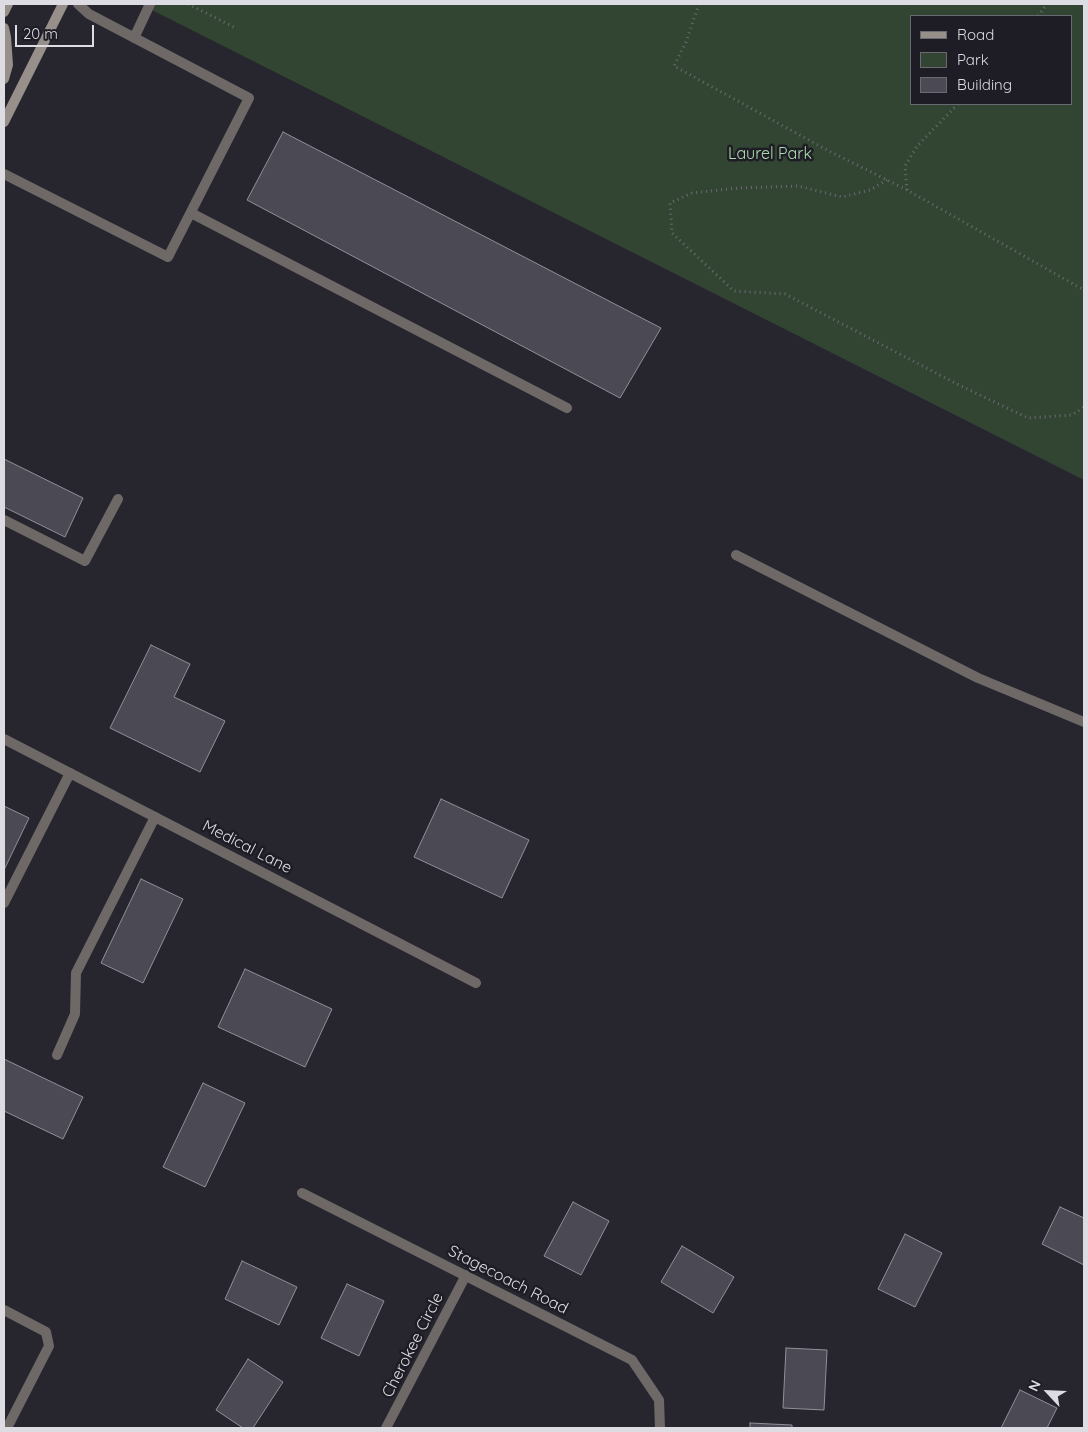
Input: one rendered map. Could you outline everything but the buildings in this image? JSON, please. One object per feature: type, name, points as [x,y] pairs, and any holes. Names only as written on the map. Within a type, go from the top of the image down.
[{"type":"main road","points":[[4,12],[8,4]]},
{"type":"main road","points":[[4,122],[63,4]]},
{"type":"main road","points":[[4,28],[8,65],[4,79]]},
{"type":"street","points":[[4,174],[168,257],[249,98],[89,14],[78,4]]},
{"type":"street","points":[[134,38],[150,4]]},
{"type":"street","points":[[191,213],[567,408]]},
{"type":"street","points":[[4,520],[85,561],[118,499]]},
{"type":"street","points":[[736,555],[978,678],[1084,722]]},
{"type":"street","name":"Medical Lane","points":[[4,739],[476,983]]},
{"type":"street","points":[[4,903],[70,773]]},
{"type":"street","points":[[57,1055],[74,1014],[76,973],[155,817]]},
{"type":"street","name":"Stagecoach Road","points":[[302,1193],[632,1360],[659,1400],[660,1428]]},
{"type":"street","name":"Cherokee Circle","points":[[386,1428],[466,1275]]},
{"type":"street","points":[[4,1310],[46,1332],[49,1346],[7,1428]]},
{"type":"path","points":[[188,4],[234,27]]},
{"type":"path","points":[[699,4],[686,42],[674,66],[907,190],[1084,290]]},
{"type":"path","points":[[1039,15],[1047,4]]},
{"type":"path","points":[[907,190],[906,166],[918,145],[957,105]]},
{"type":"path","points":[[887,180],[870,190],[842,197],[798,186],[740,188],[692,193],[670,204],[672,234],[734,291],[785,294],[959,385],[1028,418],[1072,415],[1084,407]]},
{"type":"green space","name":"Laurel Park","points":[[140,4],[1084,4],[1084,480]]}]
